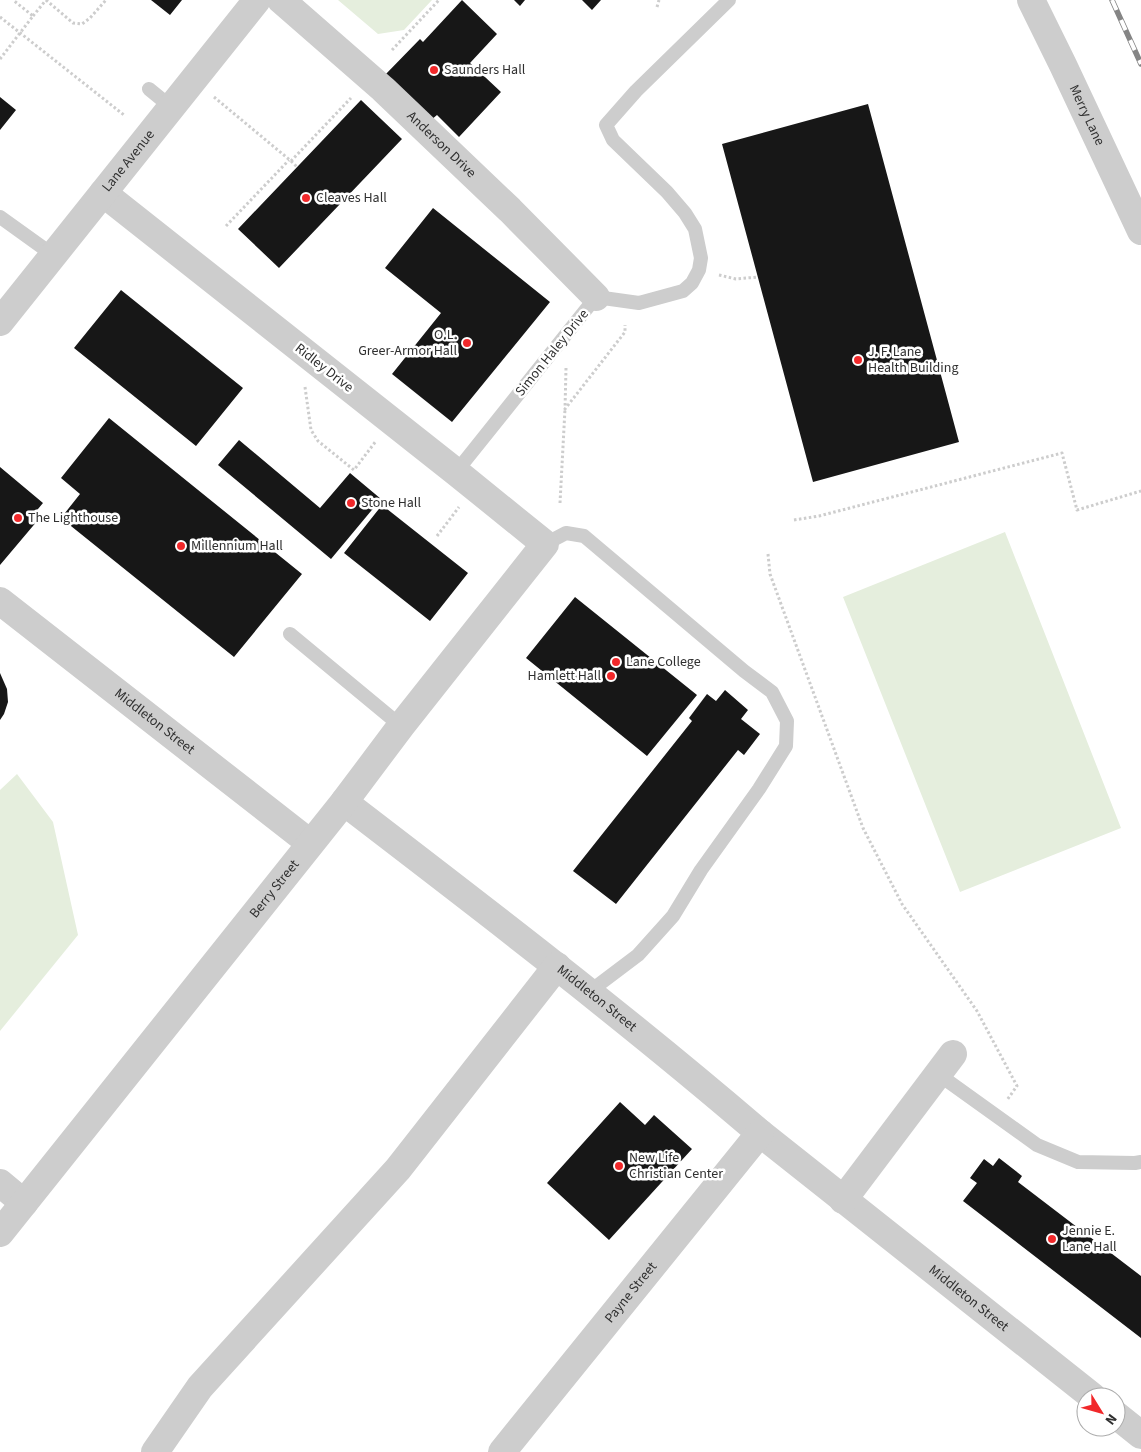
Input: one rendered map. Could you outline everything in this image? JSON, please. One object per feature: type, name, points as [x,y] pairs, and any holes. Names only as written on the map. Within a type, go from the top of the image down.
[{"type":"street","name":"Lane Avenue","points":[[0,322],[257,0]]},
{"type":"street","name":"Anderson Drive","points":[[282,0],[390,96],[510,210],[596,297]]},
{"type":"street","name":"Merry Lane","points":[[1031,0],[1141,231]]},
{"type":"street","name":"Ridley Drive","points":[[102,193],[545,544]]},
{"type":"street","name":"Berry Street","points":[[0,1233],[344,802],[545,544]]},
{"type":"street","name":"Middleton Street","points":[[0,601],[310,843]]},
{"type":"street","name":"Middleton Street","points":[[344,802],[557,966],[843,1200],[1080,1387]]},
{"type":"street","points":[[155,1452],[200,1387],[398,1169],[557,966]]},
{"type":"street","points":[[843,1200],[945,1064]]},
{"type":"street","name":"Payne Street","points":[[502,1452],[760,1133]]},
{"type":"street","points":[[0,1183],[24,1203]]},
{"type":"street","points":[[1126,1423],[1141,1435]]},
{"type":"lane","points":[[699,269],[701,258],[695,228],[667,192],[613,140],[606,125],[636,91],[729,0]]},
{"type":"lane","points":[[150,89],[171,107]]},
{"type":"lane","points":[[0,217],[53,255]]},
{"type":"lane","name":"Simon Haley Drive","points":[[456,472],[596,297],[622,302],[639,303],[648,301],[683,291],[692,283],[699,269]]},
{"type":"lane","points":[[545,544],[566,533],[584,536],[744,671],[772,692],[787,721],[786,746],[759,789],[701,870],[673,916],[638,955],[589,992]]},
{"type":"lane","points":[[290,634],[402,726]]},
{"type":"lane","points":[[945,1064],[1037,1145],[1078,1162],[1141,1162]]},
{"type":"path","points":[[13,0],[33,16]]},
{"type":"path","points":[[0,60],[46,0],[72,23],[82,24],[106,0]]},
{"type":"path","points":[[392,50],[439,0]]},
{"type":"path","points":[[657,7],[658,0]]},
{"type":"path","points":[[0,17],[124,115]]},
{"type":"path","points":[[226,226],[358,92]]},
{"type":"path","points":[[214,97],[297,167]]},
{"type":"path","points":[[699,269],[736,279],[758,277]]},
{"type":"path","points":[[565,409],[625,332],[625,325]]},
{"type":"path","points":[[560,503],[566,367]]},
{"type":"path","points":[[304,381],[311,430],[318,441],[354,470],[381,434]]},
{"type":"path","points":[[794,520],[819,516],[1062,453],[1077,510],[1141,491]]},
{"type":"path","points":[[436,536],[460,505]]},
{"type":"path","points":[[768,554],[770,574],[863,828],[902,904],[977,1011],[1017,1086],[1002,1106]]},
{"type":"green space","points":[[338,0],[432,0],[404,30],[378,34]]},
{"type":"green space","points":[[1005,532],[1121,828],[960,892],[843,597]]},
{"type":"green space","points":[[17,774],[53,822],[78,935],[0,1031],[0,790]]},
{"type":"building","points":[[151,0],[182,0],[170,15]]},
{"type":"building","name":"Saunders Hall","points":[[462,0],[497,34],[470,63],[501,92],[459,137],[437,115],[431,120],[384,76],[420,39],[423,42]]},
{"type":"building","points":[[514,0],[525,0],[520,6]]},
{"type":"building","points":[[582,0],[601,0],[592,10]]},
{"type":"building","points":[[0,97],[16,110],[0,130]]},
{"type":"building","name":"Cleaves Hall","points":[[361,100],[402,139],[279,268],[238,229]]},
{"type":"building","name":"J. F. Lane Health Building","points":[[868,104],[959,442],[813,482],[722,144]]},
{"type":"building","name":"O.L. Greer-Armor Hall","points":[[433,208],[550,302],[452,422],[392,374],[441,313],[385,268]]},
{"type":"building","points":[[121,290],[243,388],[196,446],[74,348]]},
{"type":"building","name":"Millennium Hall","points":[[109,418],[302,574],[234,657],[61,518],[80,494],[61,478]]},
{"type":"building","name":"Stone Hall","points":[[239,440],[320,508],[350,473],[381,499],[331,559],[218,465]]},
{"type":"building","name":"The Lighthouse","points":[[0,467],[43,503],[33,515],[38,520],[0,565]]},
{"type":"building","points":[[382,505],[468,573],[430,621],[344,553]]},
{"type":"building","name":"Hamlett Hall","points":[[575,597],[697,695],[647,756],[526,658]]},
{"type":"building","points":[[0,673],[7,689],[8,702],[0,720]]},
{"type":"building","points":[[725,690],[748,710],[741,719],[760,734],[744,755],[738,750],[616,904],[573,871],[692,721],[689,718],[707,694],[716,701]]},
{"type":"building","name":"New Life Christian Center","points":[[620,1102],[645,1125],[654,1115],[692,1149],[609,1240],[547,1183]]},
{"type":"building","name":"Jennie E. Lane Hall","points":[[999,1158],[1022,1176],[1018,1182],[1141,1276],[1141,1338],[963,1201],[977,1183],[970,1178],[984,1159],[993,1166]]},
{"type":"railway","points":[[1112,0],[1141,64]]},
{"type":"place","name":"Saunders Hall","points":[[434,70]]},
{"type":"place","name":"Cleaves Hall","points":[[306,198]]},
{"type":"place","name":"O.L. Greer-Armor Hall","points":[[467,343]]},
{"type":"place","name":"J. F. Lane Health Building","points":[[858,360]]},
{"type":"place","name":"Stone Hall","points":[[351,503]]},
{"type":"place","name":"The Lighthouse","points":[[18,518]]},
{"type":"place","name":"Millennium Hall","points":[[181,546]]},
{"type":"place","name":"Lane College","points":[[616,662]]},
{"type":"place","name":"Hamlett Hall","points":[[611,676]]},
{"type":"place","name":"New Life Christian Center","points":[[619,1166]]},
{"type":"place","name":"Jennie E. Lane Hall","points":[[1052,1239]]}]
